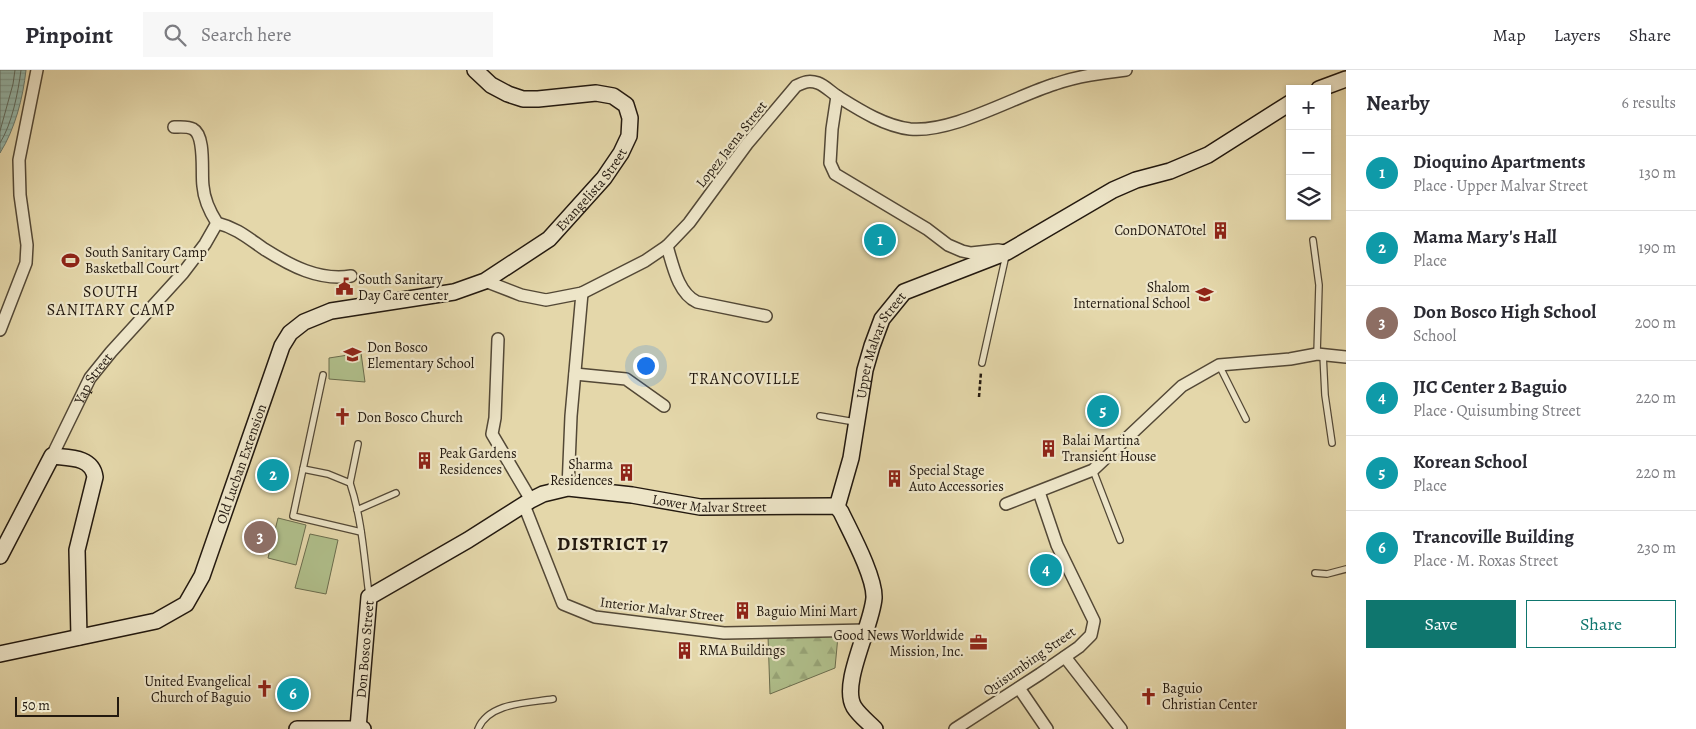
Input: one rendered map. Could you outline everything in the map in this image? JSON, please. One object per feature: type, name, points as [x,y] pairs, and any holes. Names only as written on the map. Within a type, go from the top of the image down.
[{"type":"street","points":[[0,330],[26,263],[27,246],[20,196],[19,160],[34,89],[36,70]]},
{"type":"street","name":"Evangelista Street","points":[[475,70],[491,85],[523,99],[538,100],[596,93],[613,96],[626,105],[630,118],[629,136],[621,153],[604,178],[548,239],[486,281]]},
{"type":"street","name":"Lopez Jaena Street","points":[[486,281],[520,296],[546,300],[582,293],[645,261],[667,246],[689,223],[747,144],[796,86],[806,81],[819,83],[838,96],[894,125],[910,129],[926,128],[969,118],[1056,83],[1089,75],[1126,70]]},
{"type":"street","points":[[1330,85],[1346,79]]},
{"type":"street","name":"Upper Malvar Street","points":[[838,96],[832,129],[830,163],[835,174],[928,229],[948,245],[971,254],[998,250],[1007,252]]},
{"type":"street","name":"Upper Malvar Street","points":[[837,507],[851,458],[872,346],[882,319],[904,292],[1007,252],[1113,190],[1136,180],[1170,171],[1208,155],[1286,106]]},
{"type":"street","points":[[174,127],[193,128],[198,133],[202,153],[203,186],[209,207],[217,222],[239,231],[265,250],[300,269],[325,277],[351,276]]},
{"type":"street","name":"Yap Street","points":[[0,556],[90,378],[111,352],[183,273],[206,244],[217,222]]},
{"type":"street","points":[[667,246],[683,290],[689,298],[697,302],[766,316]]},
{"type":"street","name":"Old Lucban Extension","points":[[0,654],[156,621],[186,604],[202,576],[282,346],[290,333],[304,322],[331,311],[454,292],[486,281]]},
{"type":"street","points":[[568,488],[571,416],[582,293]]},
{"type":"street","name":"Interior Malvar Street","points":[[498,339],[495,418],[492,434],[528,502],[563,604],[595,617],[724,633],[866,630]]},
{"type":"street","points":[[1006,504],[1093,470],[1182,386],[1219,365],[1290,359],[1320,354],[1346,357]]},
{"type":"street","points":[[575,374],[626,379],[664,406]]},
{"type":"street","points":[[52,456],[87,461],[94,470],[95,476],[78,550],[79,637]]},
{"type":"street","name":"Lower Malvar Street","points":[[369,597],[468,540],[528,502],[543,494],[568,488],[632,494],[700,507],[837,507]]},
{"type":"street","name":"Quisumbing Street","points":[[954,729],[1079,648],[1091,635],[1094,622],[1057,544],[1039,492]]},
{"type":"street","points":[[837,507],[868,573],[874,597],[866,630],[856,658],[849,692],[853,706],[875,729]]},
{"type":"street","name":"Don Bosco Street","points":[[358,728],[369,597]]},
{"type":"street","points":[[1065,657],[1121,729]]},
{"type":"street","points":[[1019,688],[1047,729]]},
{"type":"street","points":[[297,729],[363,729]]},
{"type":"lane","points":[[1313,240],[1319,284],[1320,354],[1332,443]]},
{"type":"lane","points":[[982,363],[1007,252]]},
{"type":"lane","points":[[1219,365],[1246,419]]},
{"type":"lane","points":[[323,375],[293,516],[361,532]]},
{"type":"lane","points":[[820,416],[857,422]]},
{"type":"lane","name":"Don Bosco Street","points":[[358,444],[350,483],[361,532],[369,597]]},
{"type":"lane","points":[[303,469],[328,474],[350,483]]},
{"type":"lane","points":[[1093,470],[1120,540]]},
{"type":"lane","points":[[357,510],[396,493]]},
{"type":"lane","points":[[1314,573],[1327,574],[1346,568]]},
{"type":"lane","points":[[478,729],[486,716],[497,710],[553,699]]},
{"type":"path","points":[[979,398],[982,363]]},
{"type":"green space","points":[[361,353],[365,382],[329,379],[329,358]]},
{"type":"green space","points":[[278,518],[306,525],[296,565],[268,558]]},
{"type":"green space","points":[[310,534],[338,540],[326,594],[295,588]]},
{"type":"green space","points":[[768,636],[838,636],[835,668],[770,694]]},
{"type":"water","points":[[0,70],[26,70],[18,113],[0,153]]},
{"type":"place","name":"ConDONATOtel","points":[[1220,230]]},
{"type":"place","name":"Dioquino Apartments","points":[[880,240]]},
{"type":"place","name":"South Sanitary Camp Basketball Court","points":[[71,260]]},
{"type":"place","name":"South Sanitary Day Care center","points":[[344,287]]},
{"type":"place","name":"Shalom International School","points":[[1204,295]]},
{"type":"place","name":"Don Bosco Elementary School","points":[[353,355]]},
{"type":"place","name":"Korean School","points":[[1103,411]]},
{"type":"place","name":"Don Bosco Church","points":[[343,417]]},
{"type":"place","name":"Balai Martina Transient House","points":[[1048,448]]},
{"type":"place","name":"Peak Gardens Residences","points":[[425,461]]},
{"type":"place","name":"Sharma Residences","points":[[627,472]]},
{"type":"place","name":"Mama Mary's Hall","points":[[273,475]]},
{"type":"place","name":"Special Stage Auto Accessories","points":[[895,478]]},
{"type":"place","name":"Don Bosco High School","points":[[260,537]]},
{"type":"place","name":"JIC Center 2 Baguio","points":[[1046,570]]},
{"type":"place","name":"Baguio Mini Mart","points":[[742,611]]},
{"type":"place","name":"Good News Worldwide Mission, Inc.","points":[[978,643]]},
{"type":"place","name":"RMA Buildings","points":[[685,650]]},
{"type":"place","name":"United Evangelical Church of Baguio","points":[[265,689]]},
{"type":"place","name":"Trancoville Building","points":[[293,694]]},
{"type":"place","name":"Baguio Christian Center","points":[[1148,696]]},
{"type":"district","name":"SOUTH SANITARY CAMP","points":[[111,300]]},
{"type":"district","name":"TRANCOVILLE","points":[[745,378]]},
{"type":"district","name":"DISTRICT 17","points":[[613,543]]}]
